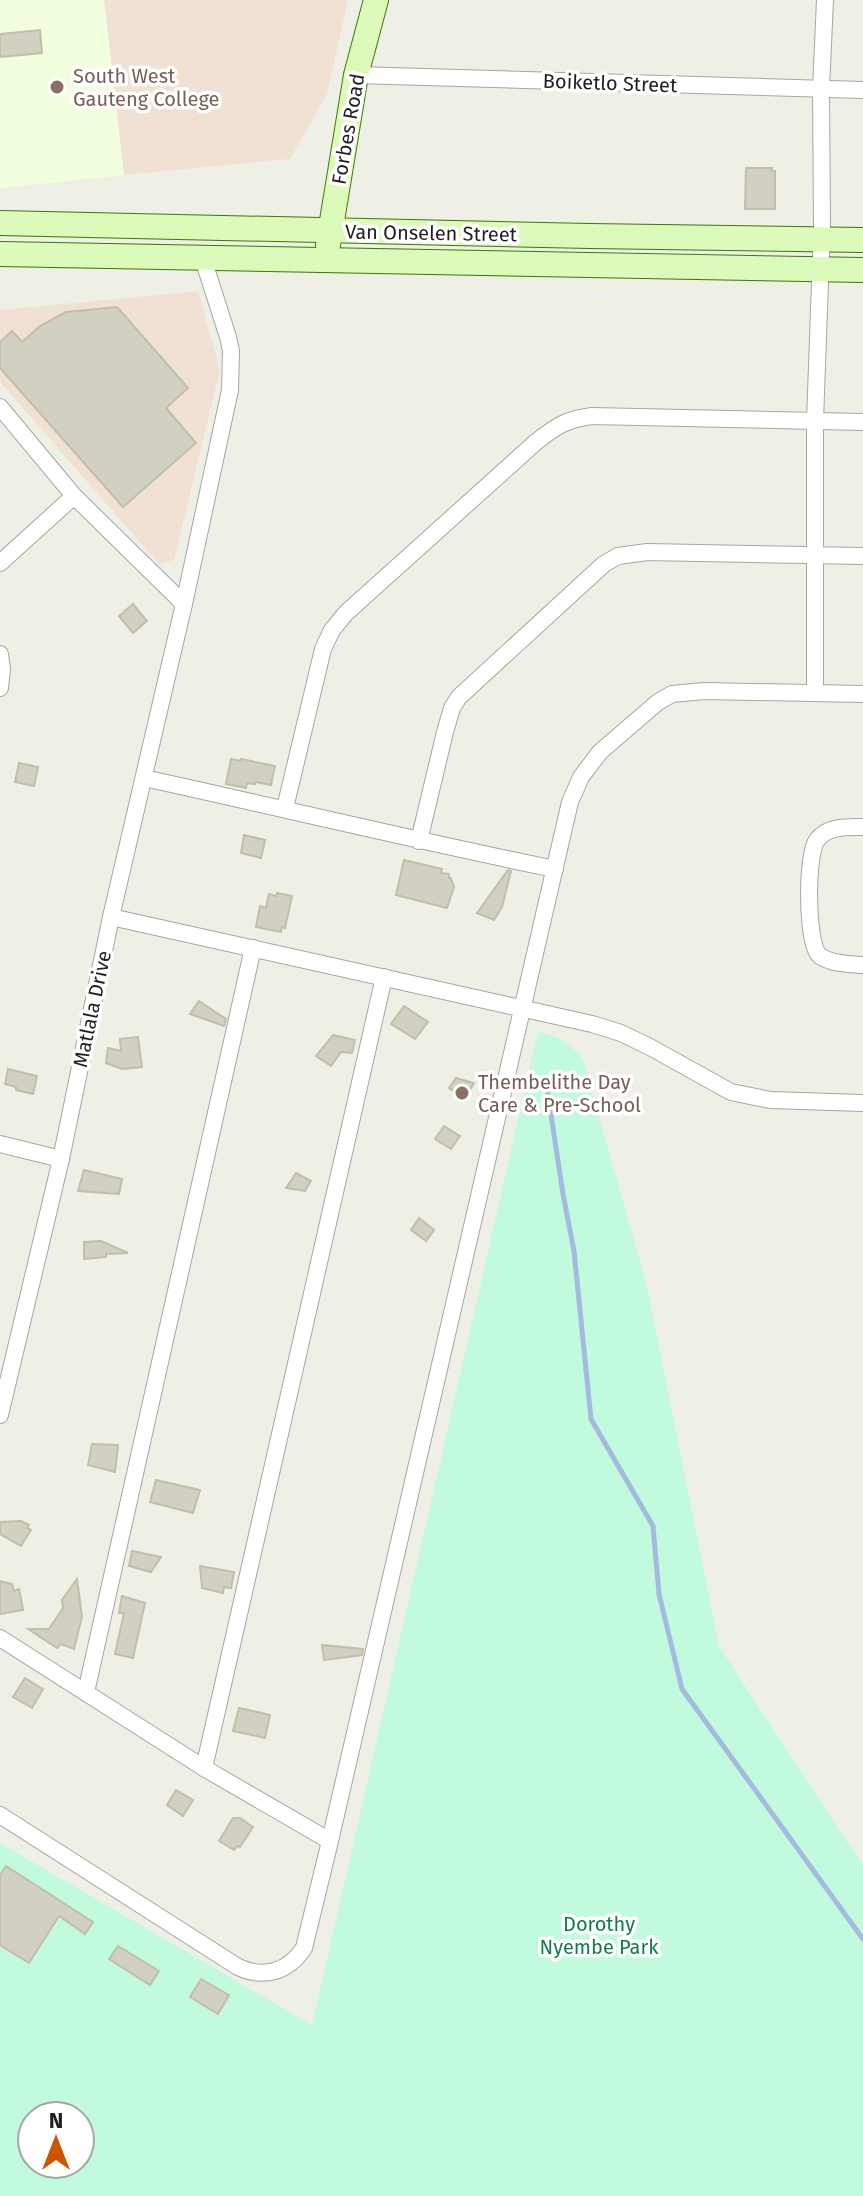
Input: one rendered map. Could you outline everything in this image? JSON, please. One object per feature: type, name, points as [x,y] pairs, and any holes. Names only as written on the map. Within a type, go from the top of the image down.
[{"type":"main road","name":"Forbes Road","points":[[327,259],[329,230],[356,75],[376,0]]},
{"type":"main road","name":"Van Onselen Street","points":[[0,223],[863,240]]},
{"type":"main road","name":"Van Onselen Street","points":[[0,254],[863,270]]},
{"type":"street","points":[[815,693],[815,421],[825,0]]},
{"type":"street","name":"Boiketlo Street","points":[[356,75],[863,90]]},
{"type":"street","name":"Matlala Drive","points":[[0,1415],[61,1159],[111,917],[230,390],[231,351],[203,259]]},
{"type":"street","points":[[0,407],[74,496],[184,604]]},
{"type":"street","points":[[285,808],[323,649],[332,630],[358,602],[556,426],[572,419],[592,416],[863,422]]},
{"type":"street","points":[[0,563],[74,496]]},
{"type":"street","points":[[419,841],[445,732],[452,708],[459,697],[604,564],[618,556],[647,552],[863,556]]},
{"type":"street","points":[[0,654],[0,688]]},
{"type":"street","points":[[0,1815],[238,1967],[252,1973],[266,1973],[297,1959],[304,1948],[330,1841],[570,802],[581,777],[600,752],[658,702],[672,694],[686,691],[863,694]]},
{"type":"street","points":[[144,778],[555,869]]},
{"type":"street","points":[[863,827],[830,830],[818,837],[810,863],[814,947],[820,955],[830,960],[863,965]]},
{"type":"street","points":[[111,917],[592,1024],[621,1033],[741,1095],[770,1100],[863,1103]]},
{"type":"street","points":[[86,1692],[253,948]]},
{"type":"street","points":[[204,1768],[384,977]]},
{"type":"street","points":[[0,1144],[61,1159]]},
{"type":"street","points":[[0,1638],[204,1768],[330,1841]]},
{"type":"shaded area","name":"South West Gauteng College","points":[[0,0],[104,0],[124,175],[0,188]]},
{"type":"shaded area","points":[[104,0],[348,0],[327,94],[290,159],[124,175]]},
{"type":"shaded area","points":[[198,291],[220,370],[174,560],[159,564],[0,382],[0,310]]},
{"type":"green space","name":"Dorothy Nyembe Park","points":[[538,1031],[562,1039],[582,1057],[647,1286],[719,1646],[863,1863],[863,2196],[0,2196],[0,1843],[312,2025]]},
{"type":"building","points":[[40,30],[42,53],[0,57],[0,34]]},
{"type":"building","points":[[746,168],[772,168],[775,171],[775,209],[745,209]]},
{"type":"building","points":[[117,307],[188,388],[166,408],[196,443],[123,507],[0,368],[0,342],[12,331],[22,342],[40,326],[66,312]]},
{"type":"building","points":[[133,604],[147,621],[133,633],[119,616]]},
{"type":"building","points":[[231,759],[275,766],[271,785],[255,782],[247,783],[246,788],[226,784]]},
{"type":"building","points":[[19,763],[38,767],[34,786],[15,782]]},
{"type":"building","points":[[244,835],[265,840],[261,858],[241,853]]},
{"type":"building","points":[[404,860],[442,869],[441,873],[449,874],[454,887],[447,908],[396,895]]},
{"type":"building","points":[[508,870],[511,871],[502,907],[494,920],[477,913]]},
{"type":"building","points":[[277,893],[292,896],[285,928],[282,927],[281,932],[256,927],[260,906],[266,908],[269,894],[276,896]]},
{"type":"building","points":[[199,1001],[226,1019],[224,1026],[190,1014]]},
{"type":"building","points":[[404,1006],[428,1022],[415,1039],[391,1024]]},
{"type":"building","points":[[333,1035],[355,1040],[352,1053],[341,1052],[331,1066],[316,1056]]},
{"type":"building","points":[[138,1037],[142,1067],[122,1069],[106,1063],[108,1048],[121,1051],[120,1039]]},
{"type":"building","points":[[8,1069],[37,1076],[33,1094],[5,1084]]},
{"type":"building","name":"Thembelithe Day Care & Pre-School","points":[[456,1078],[474,1083],[465,1098],[449,1088]]},
{"type":"building","points":[[444,1126],[460,1136],[451,1149],[435,1139]]},
{"type":"building","points":[[84,1170],[122,1179],[119,1194],[78,1191]]},
{"type":"building","points":[[296,1173],[311,1181],[305,1191],[286,1188]]},
{"type":"building","points":[[419,1218],[434,1230],[426,1241],[411,1230]]},
{"type":"building","points":[[101,1241],[128,1253],[84,1259],[84,1242]]},
{"type":"building","points":[[92,1444],[118,1445],[115,1472],[88,1465]]},
{"type":"building","points":[[156,1480],[200,1490],[193,1513],[150,1502]]},
{"type":"building","points":[[21,1521],[31,1530],[21,1546],[0,1534],[0,1522]]},
{"type":"building","points":[[132,1551],[161,1557],[151,1572],[129,1566]]},
{"type":"building","points":[[200,1566],[234,1572],[231,1588],[224,1587],[223,1593],[202,1588]]},
{"type":"building","points":[[77,1579],[82,1617],[74,1649],[61,1644],[57,1648],[28,1629],[49,1629],[63,1608],[62,1600]]},
{"type":"building","points":[[0,1581],[12,1584],[14,1591],[19,1589],[23,1610],[0,1614]]},
{"type":"building","points":[[122,1596],[145,1603],[133,1658],[115,1654],[124,1613],[119,1613]]},
{"type":"building","points":[[322,1645],[363,1650],[362,1655],[324,1660]]},
{"type":"building","points":[[25,1678],[43,1689],[32,1708],[13,1697]]},
{"type":"building","points":[[239,1708],[270,1715],[265,1738],[233,1731]]},
{"type":"building","points":[[176,1790],[193,1800],[183,1816],[167,1805]]},
{"type":"building","points":[[233,1818],[240,1818],[253,1827],[240,1847],[234,1850],[219,1841]]},
{"type":"building","points":[[6,1866],[93,1922],[85,1934],[59,1916],[29,1963],[0,1945],[0,1875]]},
{"type":"building","points":[[118,1946],[159,1971],[150,1985],[109,1959]]},
{"type":"building","points":[[201,1979],[229,1995],[218,2014],[190,1997]]},
{"type":"waterway","points":[[546,1082],[574,1251],[591,1419],[653,1526],[659,1594],[682,1689],[863,1939]]},
{"type":"place","name":"South West Gauteng College","points":[[57,87]]},
{"type":"place","name":"Thembelithe Day Care & Pre-School","points":[[462,1093]]}]
